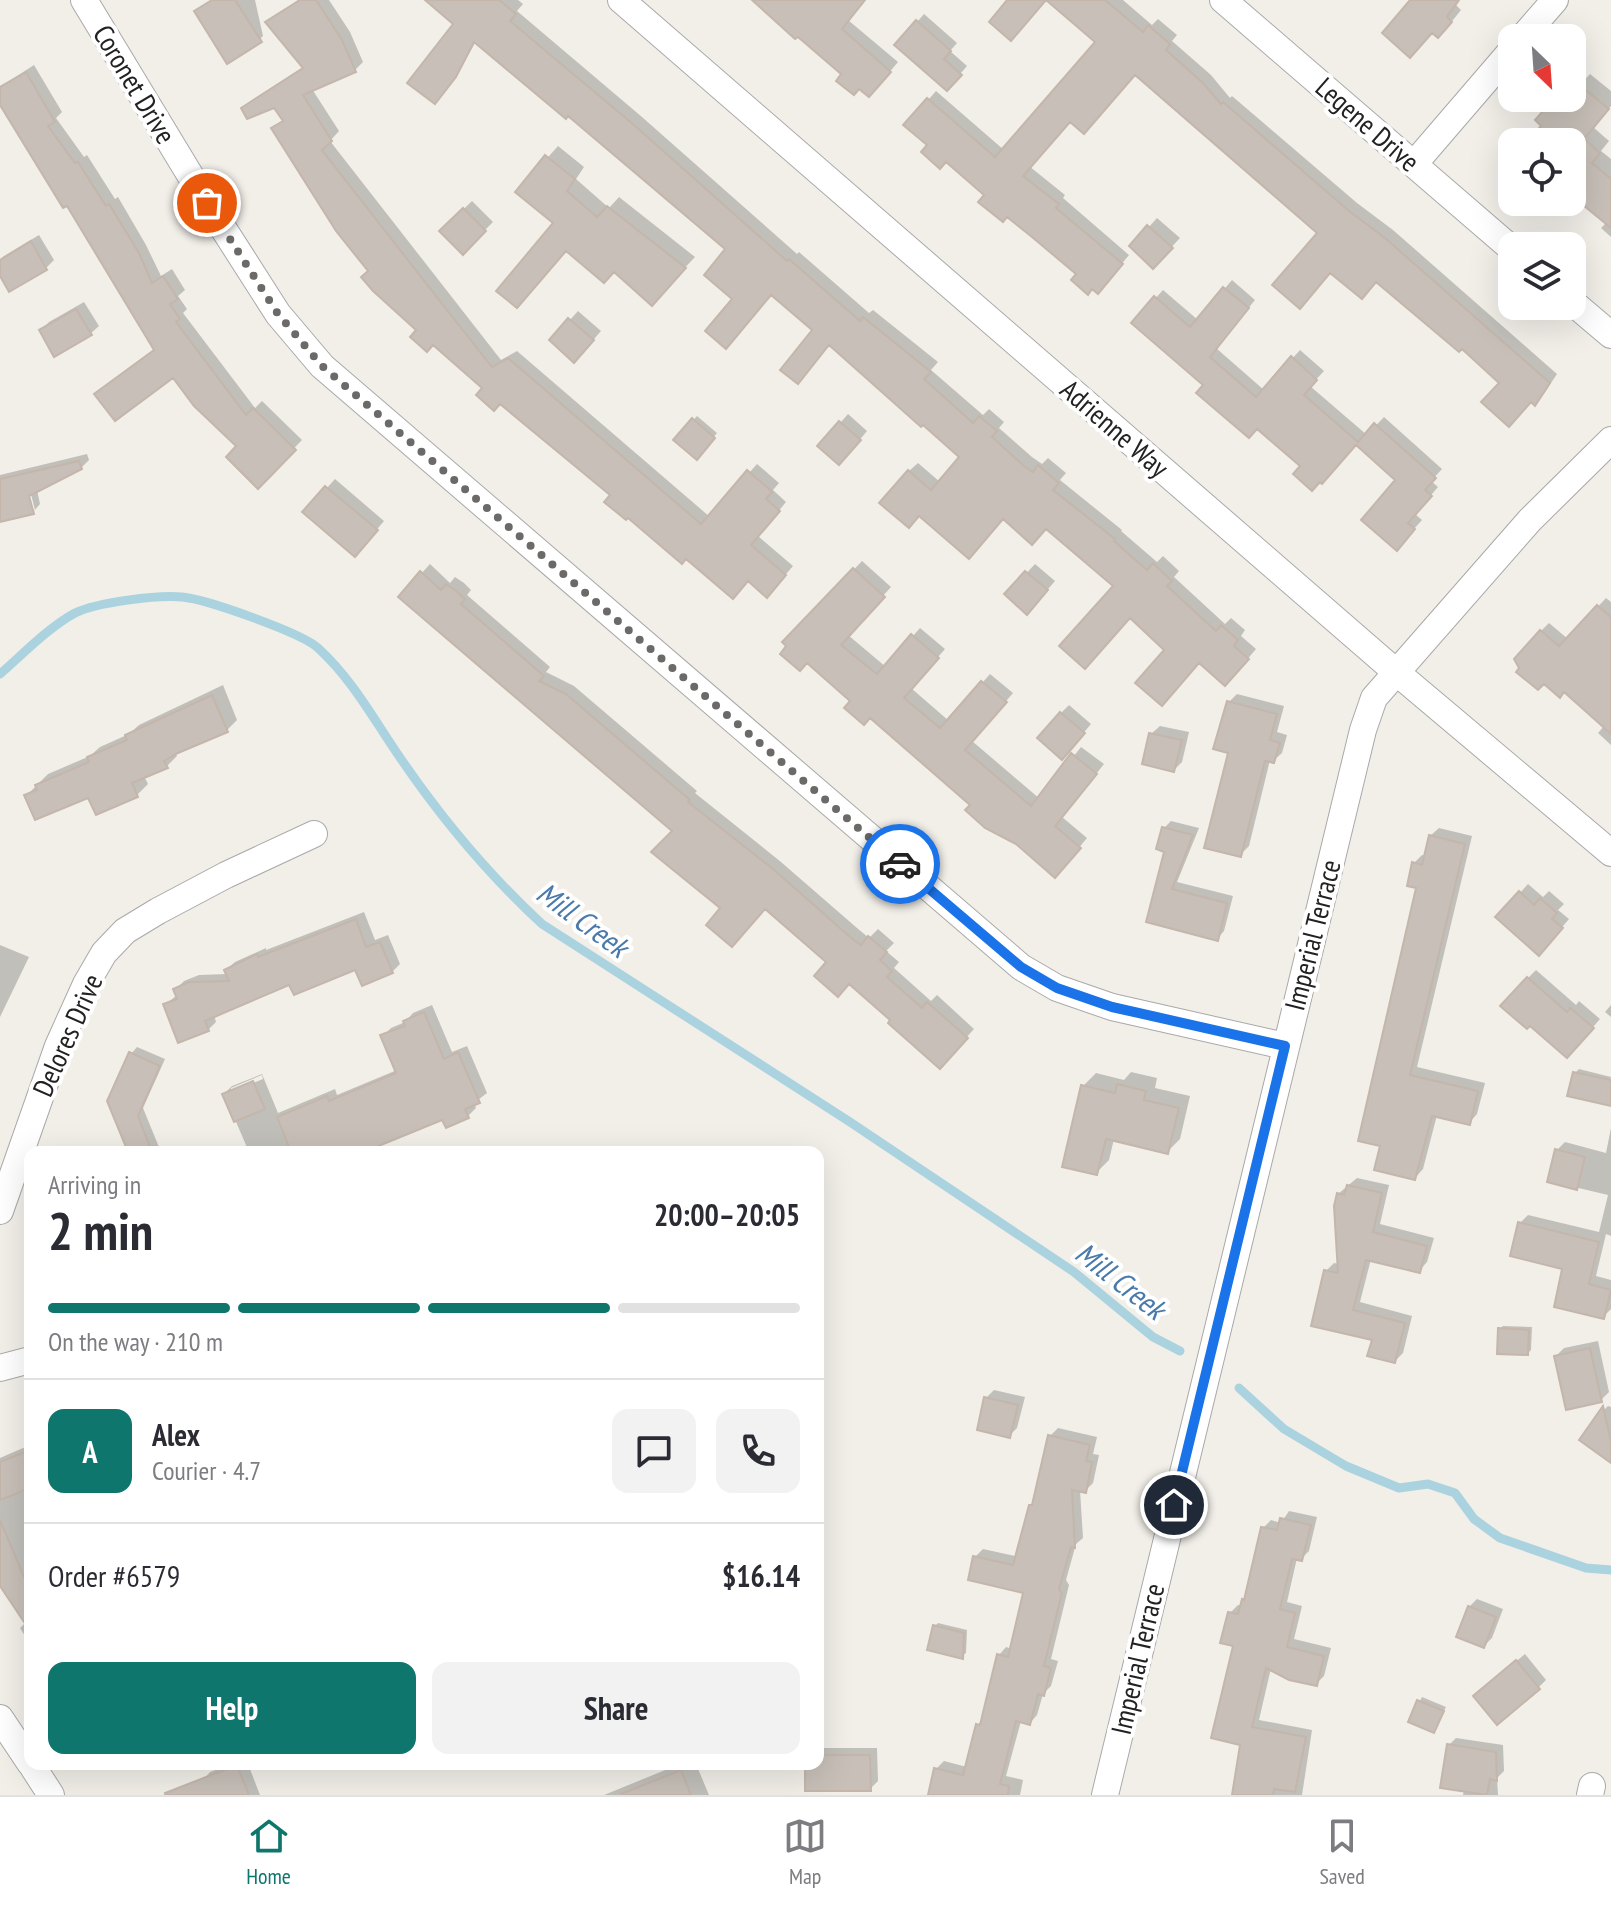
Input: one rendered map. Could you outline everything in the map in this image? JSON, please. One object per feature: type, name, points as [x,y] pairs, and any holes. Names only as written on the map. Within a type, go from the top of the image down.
[{"type":"street","name":"Coronet Drive","points":[[84,0],[278,314],[322,366],[1021,967],[1057,988],[1112,1007],[1285,1046]]},
{"type":"street","name":"Adrienne Way","points":[[621,0],[1396,672],[1611,853]]},
{"type":"street","name":"Legene Drive","points":[[1223,0],[1498,237]]},
{"type":"street","points":[[1534,24],[1555,0]]},
{"type":"street","points":[[1414,164],[1498,66]]},
{"type":"street","points":[[1586,314],[1611,335]]},
{"type":"street","name":"Imperial Terrace","points":[[1105,1795],[1285,1046],[1363,730],[1374,698],[1530,520],[1611,440]]},
{"type":"street","name":"Delores Drive","points":[[0,1211],[58,1046],[104,953],[125,931],[158,911],[314,834]]},
{"type":"street","points":[[0,1368],[24,1362]]},
{"type":"street","points":[[0,1718],[24,1749]]},
{"type":"building","points":[[212,0],[235,0],[262,42],[227,64],[194,11]]},
{"type":"building","points":[[300,0],[316,0],[342,40],[356,72],[303,95],[332,141],[322,150],[443,305],[492,367],[508,358],[701,524],[747,470],[768,488],[772,492],[766,499],[780,511],[751,545],[786,575],[767,598],[748,581],[733,599],[686,559],[682,564],[628,518],[626,520],[604,502],[610,495],[500,404],[494,411],[476,395],[482,388],[433,345],[427,352],[410,337],[416,330],[361,277],[368,271],[336,231],[271,128],[283,121],[274,108],[247,119],[241,108],[303,68],[265,22]]},
{"type":"building","points":[[425,0],[499,0],[516,14],[510,21],[634,125],[787,261],[789,259],[860,321],[863,317],[931,372],[924,379],[973,423],[979,416],[997,431],[992,437],[1024,466],[1033,472],[1038,465],[1059,483],[1053,490],[1115,539],[1147,570],[1153,563],[1172,581],[1167,586],[1216,631],[1221,625],[1238,640],[1234,646],[1249,659],[1225,686],[1199,663],[1162,706],[1135,683],[1164,650],[1130,618],[1085,669],[1059,646],[1113,586],[1046,529],[1032,545],[1003,519],[969,559],[919,516],[909,528],[879,503],[908,470],[931,490],[959,457],[829,345],[798,384],[780,370],[812,330],[771,295],[726,349],[705,331],[732,299],[704,275],[725,249],[568,116],[566,119],[474,42],[456,77],[435,104],[407,83],[453,24]]},
{"type":"building","points":[[752,0],[865,0],[842,29],[891,72],[869,97],[859,89],[854,95],[836,81],[841,74],[798,37],[795,39]]},
{"type":"building","points":[[1007,0],[1046,0],[1011,41],[989,22]]},
{"type":"building","points":[[1046,0],[1105,0],[1143,32],[1148,25],[1170,44],[1166,50],[1221,104],[1223,102],[1349,211],[1385,238],[1550,383],[1535,406],[1531,402],[1509,427],[1481,402],[1499,383],[1462,349],[1459,352],[1376,282],[1362,299],[1330,273],[1300,309],[1272,285],[1317,233],[1135,75],[1084,134],[1070,122],[1023,176],[1059,204],[1056,208],[1123,264],[1098,294],[1092,289],[1088,295],[1071,280],[1076,274],[1007,217],[1003,222],[978,202],[984,195],[946,162],[940,169],[921,152],[927,145],[903,125],[927,98],[995,157],[1095,42]]},
{"type":"building","points":[[1410,0],[1459,0],[1447,17],[1452,22],[1438,38],[1432,33],[1410,58],[1382,33]]},
{"type":"building","points":[[916,20],[951,51],[944,59],[962,75],[947,91],[894,45]]},
{"type":"building","points":[[26,72],[55,122],[48,126],[75,163],[78,162],[106,206],[109,204],[139,253],[152,283],[163,276],[178,299],[170,304],[180,319],[176,322],[246,415],[253,408],[296,450],[258,489],[226,457],[236,446],[194,406],[173,378],[115,421],[94,394],[154,350],[67,206],[63,208],[0,105],[0,87]]},
{"type":"building","points":[[1586,90],[1609,109],[1586,137],[1586,128],[1539,128],[1541,126],[1535,120],[1542,112],[1586,112]]},
{"type":"building","points":[[1586,141],[1600,153],[1592,163],[1611,179],[1611,228],[1586,207]]},
{"type":"building","points":[[545,155],[575,179],[567,191],[597,217],[607,206],[686,268],[652,306],[614,272],[604,283],[566,251],[517,308],[496,291],[553,223],[515,192]]},
{"type":"building","points":[[463,208],[486,231],[463,255],[439,231]]},
{"type":"building","points":[[1147,225],[1173,248],[1153,269],[1129,246]]},
{"type":"building","points":[[31,241],[47,270],[9,292],[0,276],[0,260]]},
{"type":"building","points":[[1223,287],[1249,308],[1210,357],[1256,397],[1291,356],[1317,380],[1304,395],[1358,442],[1374,423],[1436,478],[1425,490],[1432,496],[1408,523],[1415,529],[1397,551],[1361,520],[1395,480],[1356,445],[1312,491],[1293,474],[1300,466],[1257,429],[1249,438],[1196,393],[1203,385],[1131,323],[1154,296],[1190,327]]},
{"type":"building","points":[[76,309],[92,335],[54,357],[39,330]]},
{"type":"building","points":[[568,318],[594,340],[574,363],[549,340]]},
{"type":"building","points":[[692,418],[715,438],[697,460],[673,440]]},
{"type":"building","points":[[839,421],[861,440],[839,465],[817,446]]},
{"type":"building","points":[[79,461],[82,469],[29,496],[34,514],[0,522],[0,479]]},
{"type":"building","points":[[325,486],[378,530],[355,557],[302,512]]},
{"type":"building","points":[[853,568],[885,597],[841,645],[877,674],[911,634],[939,658],[904,698],[940,728],[981,681],[1007,702],[965,750],[1031,806],[1071,753],[1097,774],[1055,826],[1081,848],[1055,878],[1016,844],[985,828],[965,810],[970,805],[870,718],[864,725],[844,708],[850,701],[807,663],[800,671],[780,654],[786,646],[782,642]]},
{"type":"building","points":[[420,571],[441,590],[446,584],[456,591],[465,599],[461,604],[544,676],[539,681],[566,694],[690,800],[688,802],[773,869],[849,936],[861,945],[868,936],[887,952],[880,960],[892,971],[887,977],[922,1008],[927,1002],[968,1038],[940,1069],[849,984],[838,997],[814,976],[826,962],[765,909],[732,947],[706,925],[720,908],[651,852],[672,831],[398,597]]},
{"type":"building","points":[[1025,571],[1048,590],[1027,615],[1004,594]]},
{"type":"building","points":[[1597,605],[1611,617],[1611,734],[1564,692],[1560,698],[1544,684],[1538,690],[1516,672],[1519,668],[1514,659],[1540,630],[1559,646]]},
{"type":"building","points":[[212,695],[228,732],[178,753],[164,761],[168,768],[132,783],[138,797],[96,815],[88,798],[35,820],[24,795],[37,790],[35,785],[89,762],[87,757],[127,740],[125,735]]},
{"type":"building","points":[[1227,701],[1277,714],[1270,740],[1280,743],[1274,763],[1265,761],[1241,857],[1204,848],[1228,753],[1213,749]]},
{"type":"building","points":[[1060,712],[1085,733],[1062,760],[1037,738]]},
{"type":"building","points":[[1149,733],[1182,740],[1174,772],[1142,764]]},
{"type":"building","points":[[1162,827],[1193,835],[1172,889],[1227,903],[1218,941],[1146,922],[1164,852],[1156,849]]},
{"type":"building","points":[[1429,835],[1465,844],[1410,1075],[1478,1091],[1470,1125],[1432,1116],[1415,1180],[1374,1170],[1380,1146],[1358,1141],[1416,888],[1407,886],[1412,862],[1422,865]]},
{"type":"building","points":[[1519,891],[1534,905],[1540,898],[1557,913],[1552,919],[1563,928],[1539,956],[1495,917]]},
{"type":"building","points":[[356,919],[366,947],[380,942],[393,973],[362,986],[355,970],[294,995],[289,985],[205,1021],[209,1031],[178,1043],[163,1004],[177,999],[173,989],[189,982],[229,981],[224,970],[257,954],[258,957]]},
{"type":"building","points":[[1527,977],[1567,1012],[1570,1008],[1594,1028],[1567,1058],[1530,1026],[1527,1029],[1500,1006]]},
{"type":"building","points":[[424,1012],[444,1059],[458,1052],[480,1103],[465,1109],[469,1118],[446,1128],[442,1120],[379,1146],[289,1146],[277,1117],[327,1096],[329,1101],[396,1073],[380,1035],[405,1026],[403,1021]]},
{"type":"building","points":[[129,1052],[160,1066],[138,1116],[150,1146],[126,1146],[107,1101]]},
{"type":"building","points":[[1573,1072],[1611,1080],[1611,1106],[1567,1096]]},
{"type":"building","points":[[253,1081],[265,1109],[234,1122],[222,1094]]},
{"type":"building","points":[[1117,1084],[1146,1091],[1144,1100],[1179,1108],[1168,1154],[1106,1139],[1097,1175],[1062,1167],[1081,1085],[1115,1093]]},
{"type":"building","points":[[1555,1149],[1585,1157],[1577,1190],[1547,1182]]},
{"type":"building","points":[[1347,1185],[1382,1193],[1373,1232],[1427,1246],[1420,1273],[1366,1260],[1353,1310],[1405,1323],[1395,1363],[1367,1356],[1372,1340],[1311,1326],[1324,1270],[1338,1273],[1334,1206],[1337,1193],[1344,1195]]},
{"type":"building","points":[[1518,1222],[1599,1242],[1589,1284],[1611,1290],[1604,1319],[1554,1307],[1562,1269],[1510,1256]]},
{"type":"building","points":[[1498,1328],[1529,1330],[1528,1355],[1497,1354]]},
{"type":"building","points":[[1590,1348],[1602,1402],[1566,1410],[1554,1356]]},
{"type":"building","points":[[984,1397],[1018,1405],[1010,1438],[977,1430]]},
{"type":"building","points":[[1603,1406],[1611,1441],[1611,1463],[1579,1440]]},
{"type":"building","points":[[1048,1435],[1090,1445],[1086,1461],[1092,1462],[1086,1493],[1072,1490],[1075,1548],[1071,1547],[1059,1589],[1062,1593],[1044,1666],[1051,1668],[1044,1696],[1038,1694],[1030,1725],[1016,1721],[1000,1784],[1009,1786],[1008,1795],[928,1795],[934,1768],[963,1775],[976,1724],[980,1725],[997,1654],[1008,1657],[1023,1593],[968,1580],[973,1556],[1013,1565],[1029,1505],[1032,1505]]},
{"type":"building","points":[[24,1452],[24,1490],[0,1500],[0,1462]]},
{"type":"building","points":[[1280,1518],[1311,1525],[1302,1561],[1292,1559],[1280,1609],[1295,1613],[1287,1647],[1324,1656],[1317,1686],[1289,1680],[1266,1668],[1252,1727],[1306,1737],[1295,1792],[1274,1789],[1273,1795],[1232,1795],[1240,1745],[1211,1738],[1233,1646],[1220,1643],[1228,1612],[1238,1614],[1244,1600],[1261,1527],[1277,1530]]},
{"type":"building","points":[[0,1520],[24,1577],[24,1622],[0,1586]]},
{"type":"building","points":[[1468,1606],[1496,1617],[1484,1648],[1456,1637]]},
{"type":"building","points":[[933,1625],[964,1633],[963,1659],[927,1650]]},
{"type":"building","points":[[1516,1660],[1540,1689],[1497,1725],[1473,1696]]},
{"type":"building","points":[[1417,1700],[1444,1711],[1434,1733],[1408,1722]]},
{"type":"building","points":[[1447,1744],[1496,1752],[1497,1781],[1490,1779],[1487,1795],[1440,1788]]},
{"type":"building","points":[[824,1755],[870,1755],[871,1791],[805,1791],[805,1770],[824,1770]]},
{"type":"building","points":[[224,1770],[239,1770],[249,1795],[166,1795]]},
{"type":"building","points":[[681,1770],[691,1795],[621,1795],[621,1794]]},
{"type":"waterway","name":"Mill Creek","points":[[0,674],[46,633],[75,613],[143,598],[194,599],[253,618],[309,642],[331,660],[353,687],[450,825],[503,886],[542,924],[850,1122],[1074,1272],[1153,1337],[1180,1351]]},
{"type":"waterway","name":"Mill Creek","points":[[1239,1388],[1284,1429],[1346,1466],[1399,1488],[1428,1484],[1455,1493],[1474,1519],[1500,1538],[1586,1568],[1611,1570]]},
{"type":"way so far","points":[[207,203],[278,314],[322,366],[900,864]]},
{"type":"route","points":[[900,864],[1021,967],[1057,988],[1112,1007],[1285,1046],[1174,1505]]}]
